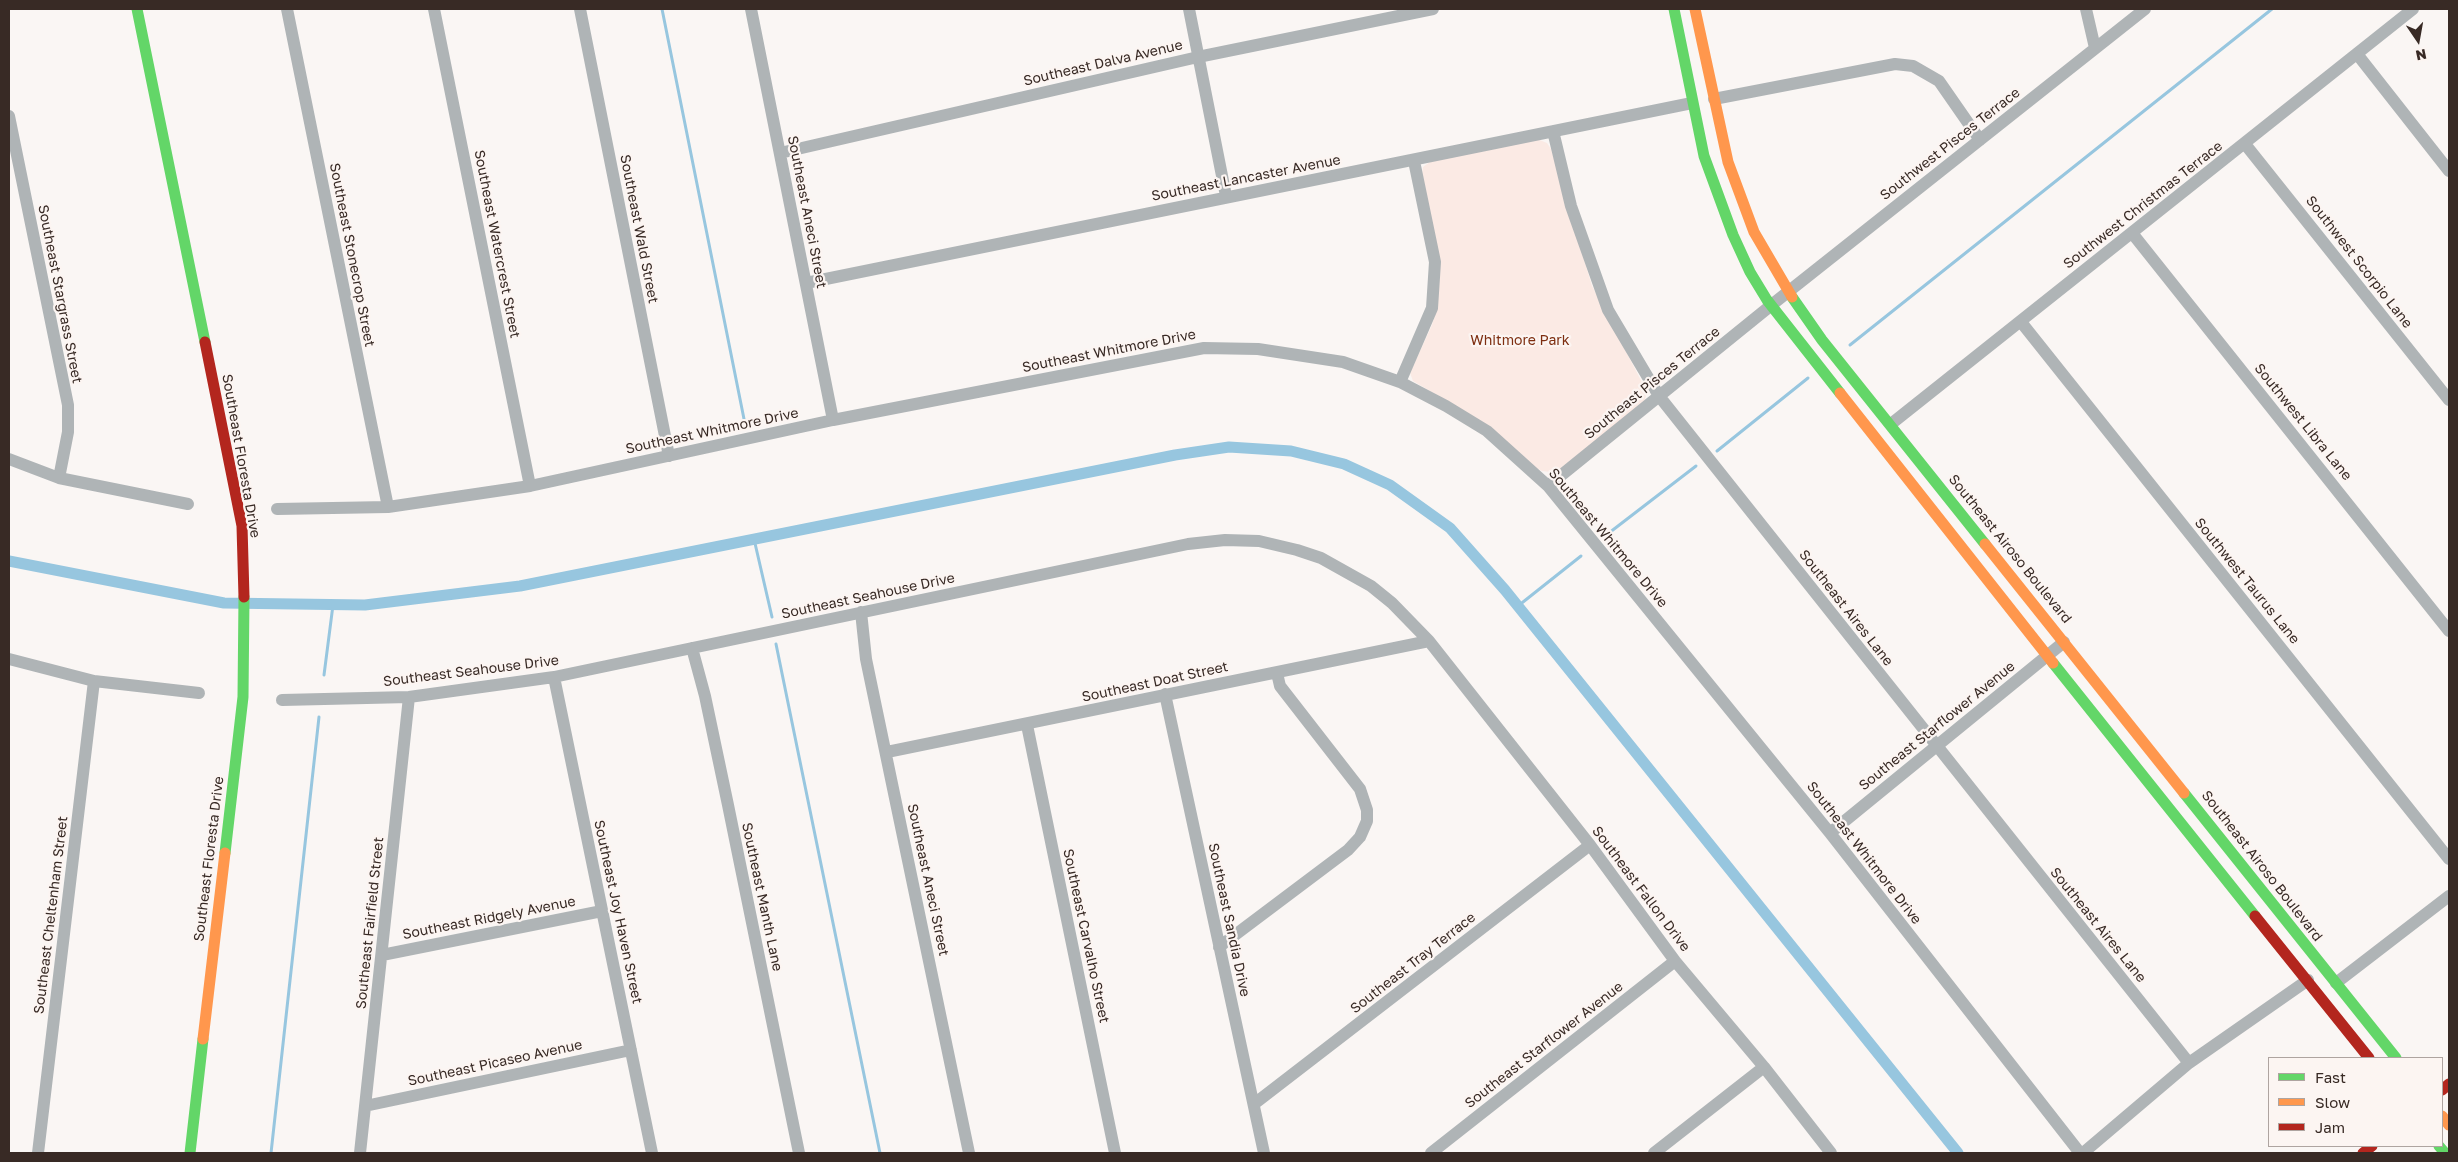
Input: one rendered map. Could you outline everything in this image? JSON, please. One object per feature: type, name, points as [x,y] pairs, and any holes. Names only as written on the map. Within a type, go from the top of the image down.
[{"type":"main road","name":"Southeast Floresta Drive","points":[[137,9],[242,526],[245,631],[243,697],[190,1153]]},
{"type":"main road","points":[[1674,9],[1704,156],[1719,198],[1750,272],[1772,304],[1918,493],[2368,1057]]},
{"type":"main road","name":"Southeast Airoso Boulevard","points":[[1695,9],[1728,162],[1754,232],[1788,291],[1822,340],[2395,1057]]},
{"type":"main road","points":[[1918,493],[1935,479]]},
{"type":"street","name":"Southeast Stonecrop Street","points":[[287,9],[388,507]]},
{"type":"street","name":"Southeast Watercrest Street","points":[[434,9],[530,486]]},
{"type":"street","name":"Southeast Wald Street","points":[[580,9],[669,456]]},
{"type":"street","name":"Southeast Aneci Street","points":[[751,9],[833,420]]},
{"type":"street","points":[[1189,9],[1226,196]]},
{"type":"street","name":"Southeast Dalva Avenue","points":[[780,153],[1198,57],[1434,9]]},
{"type":"street","points":[[2086,9],[2095,48]]},
{"type":"street","name":"Southwest Pisces Terrace","points":[[1772,304],[2145,9]]},
{"type":"street","name":"Southwest Christmas Terrace","points":[[1891,424],[2413,9]]},
{"type":"street","points":[[2357,54],[2449,171]]},
{"type":"street","points":[[1714,99],[1895,64],[1913,66],[1939,81],[1980,140]]},
{"type":"street","name":"Southeast Lancaster Avenue","points":[[806,283],[1226,196],[1414,161],[1692,103]]},
{"type":"street","name":"Southeast Stargrass Street","points":[[9,116],[68,405],[68,432],[59,478]]},
{"type":"street","name":"Southeast Aires Lane","points":[[1553,131],[1571,206],[1608,310],[1659,396],[2189,1063]]},
{"type":"street","name":"Southwest Scorpio Lane","points":[[2245,144],[2449,400]]},
{"type":"street","points":[[1400,382],[1432,308],[1435,262],[1414,161]]},
{"type":"street","name":"Southwest Libra Lane","points":[[2132,233],[2449,631]]},
{"type":"street","name":"Southeast Pisces Terrace","points":[[1548,486],[1772,304]]},
{"type":"street","name":"Southwest Taurus Lane","points":[[2021,322],[2449,859]]},
{"type":"street","name":"Southeast Whitmore Drive","points":[[277,508],[388,507],[530,486],[833,420],[1204,348],[1258,349],[1343,362],[1400,382],[1446,406],[1487,431],[1548,486],[1830,833],[2081,1153]]},
{"type":"street","points":[[9,459],[59,478],[188,504]]},
{"type":"street","name":"Southeast Seahouse Drive","points":[[282,700],[409,697],[554,677],[1188,544],[1225,540],[1259,541],[1321,558],[1356,577],[1392,603],[1429,641]]},
{"type":"street","name":"Southeast Aneci Street","points":[[861,612],[866,659],[887,752],[969,1153]]},
{"type":"street","name":"Southeast Doat Street","points":[[887,752],[1027,725],[1165,694],[1429,641]]},
{"type":"street","name":"Southeast Fallon Drive","points":[[1429,641],[1590,844],[1675,961],[1764,1066],[1831,1153]]},
{"type":"street","name":"Southeast Starflower Avenue","points":[[1830,833],[2064,642]]},
{"type":"street","name":"Southeast Manth Lane","points":[[692,648],[728,805],[799,1153]]},
{"type":"street","points":[[9,658],[94,681],[199,693]]},
{"type":"street","points":[[1219,947],[1355,844],[1364,829],[1367,810],[1360,789],[1280,686],[1277,673]]},
{"type":"street","name":"Southeast Joy Haven Street","points":[[554,677],[652,1153]]},
{"type":"street","name":"Southeast Cheltenham Street","points":[[38,1153],[94,681]]},
{"type":"street","name":"Southeast Sandia Drive","points":[[1165,694],[1264,1153]]},
{"type":"street","name":"Southeast Fairfield Street","points":[[360,1153],[409,697]]},
{"type":"street","name":"Southeast Carvalho Street","points":[[1027,725],[1116,1153]]},
{"type":"street","name":"Southeast Tray Terrace","points":[[1254,1104],[1590,844]]},
{"type":"street","points":[[2336,983],[2449,896]]},
{"type":"street","name":"Southeast Ridgely Avenue","points":[[382,955],[602,912]]},
{"type":"street","name":"Southeast Starflower Avenue","points":[[1431,1153],[1675,961]]},
{"type":"street","points":[[2081,1153],[2189,1063],[2308,980]]},
{"type":"street","name":"Southeast Picaseo Avenue","points":[[366,1106],[631,1050]]},
{"type":"street","points":[[1654,1153],[1764,1066]]},
{"type":"green space","name":"Whitmore Park","points":[[1537,139],[1547,143],[1551,149],[1592,286],[1647,392],[1644,403],[1557,471],[1550,472],[1542,471],[1532,466],[1479,420],[1413,381],[1410,373],[1432,325],[1438,304],[1422,174],[1423,167],[1431,161]]},
{"type":"waterway","points":[[662,9],[745,424]]},
{"type":"waterway","points":[[1850,345],[2272,9]]},
{"type":"waterway","points":[[1717,451],[1808,378]]},
{"type":"waterway","points":[[9,561],[224,603],[365,605],[520,586],[1175,455],[1229,447],[1291,451],[1344,464],[1390,485],[1450,528],[1505,590],[1958,1153]]},
{"type":"waterway","points":[[1605,536],[1696,466]]},
{"type":"waterway","points":[[754,539],[772,617]]},
{"type":"waterway","points":[[1518,606],[1581,556]]},
{"type":"waterway","points":[[324,675],[333,605]]},
{"type":"waterway","points":[[776,644],[880,1153]]},
{"type":"waterway","points":[[271,1153],[319,717]]},
{"type":"traffic: fast","points":[[137,9],[205,342]]},
{"type":"traffic: fast","points":[[1674,9],[1704,156],[1733,235],[1750,272],[1767,300],[1840,393]]},
{"type":"traffic: fast","points":[[1792,297],[1822,340],[1985,544]]},
{"type":"traffic: fast","points":[[225,853],[243,697],[244,597]]},
{"type":"traffic: fast","points":[[2053,663],[2255,916]]},
{"type":"traffic: fast","points":[[2184,793],[2395,1057]]},
{"type":"traffic: fast","points":[[190,1153],[203,1039]]},
{"type":"traffic: fast","points":[[2440,1147],[2445,1153]]},
{"type":"traffic: slow","points":[[1695,9],[1728,162],[1754,232],[1792,297]]},
{"type":"traffic: slow","points":[[1840,393],[2053,663]]},
{"type":"traffic: slow","points":[[1985,544],[2184,793]]},
{"type":"traffic: slow","points":[[203,1039],[225,853]]},
{"type":"traffic: slow","points":[[2443,1117],[2449,1125]]},
{"type":"traffic: jam","points":[[205,342],[242,526],[244,597]]},
{"type":"traffic: jam","points":[[2255,916],[2368,1057]]},
{"type":"traffic: jam","points":[[2443,1089],[2449,1084]]},
{"type":"traffic: jam","points":[[2363,1153],[2371,1147]]}]
